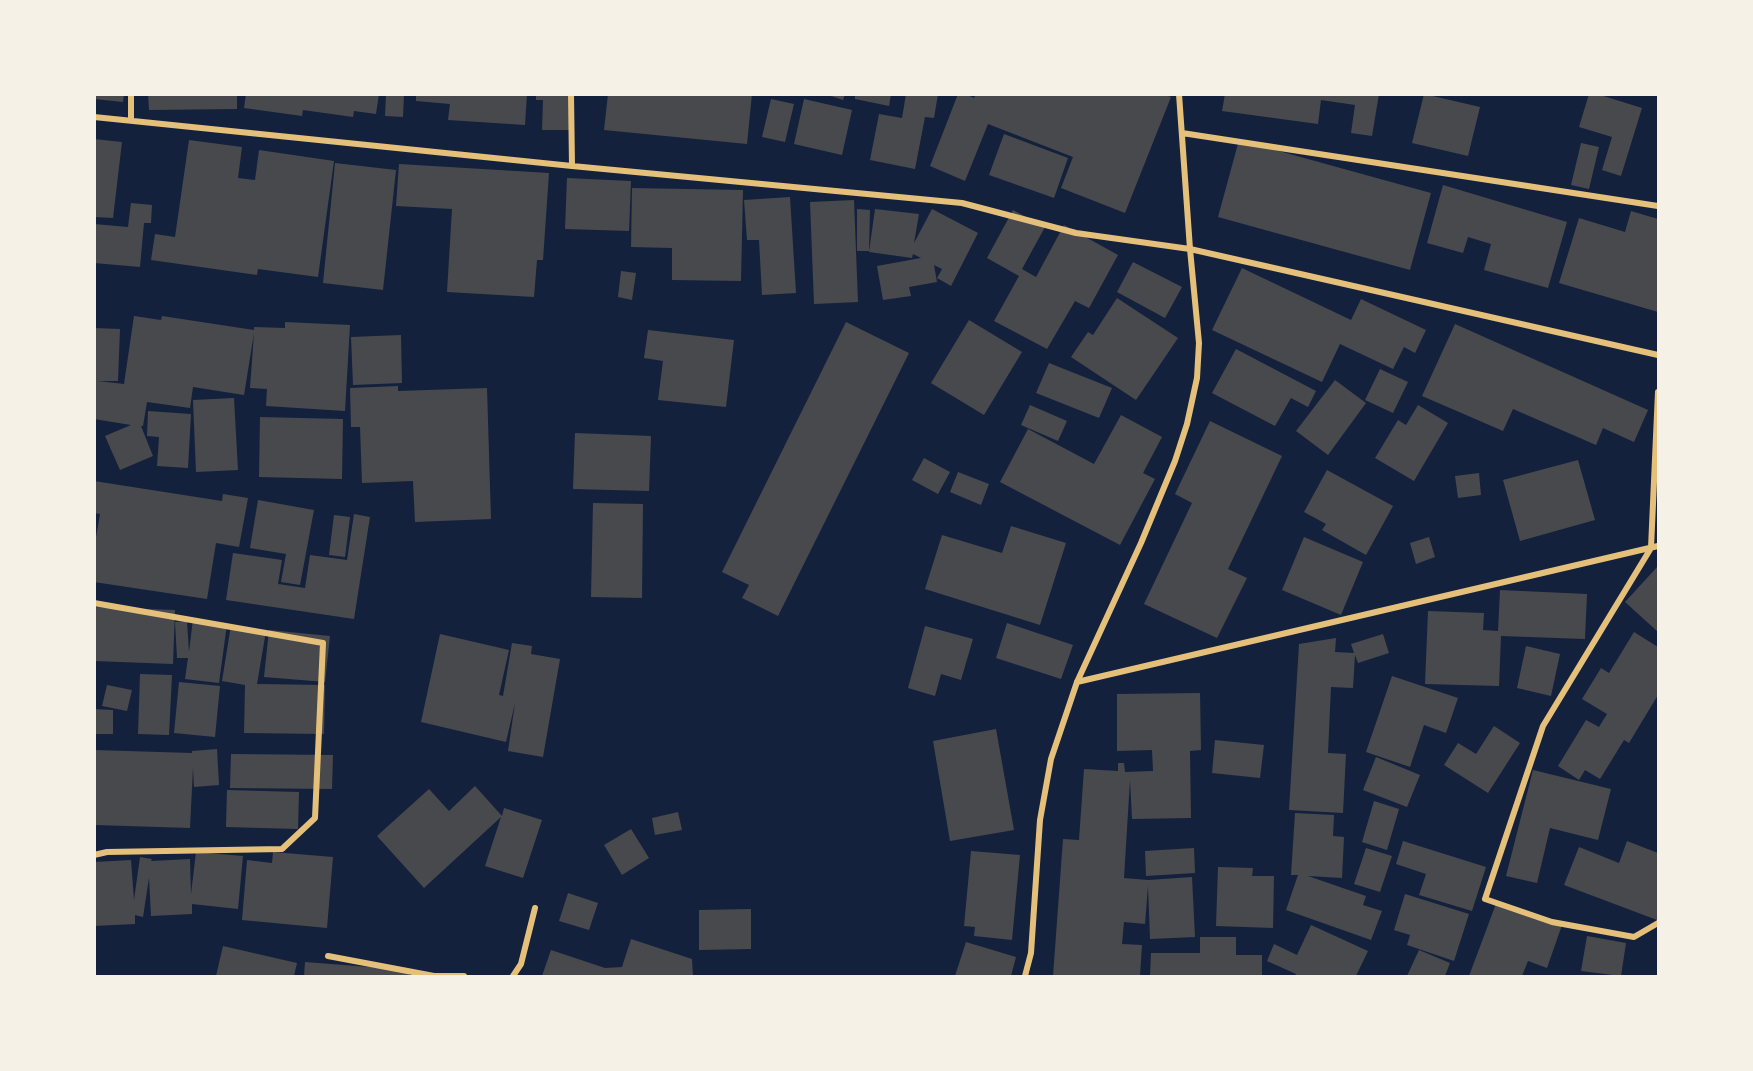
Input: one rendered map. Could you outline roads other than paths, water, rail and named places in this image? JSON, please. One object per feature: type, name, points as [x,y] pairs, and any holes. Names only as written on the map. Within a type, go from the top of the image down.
[{"type":"street","points":[[131,94],[131,120]]},
{"type":"street","points":[[572,94],[572,166]]},
{"type":"street","points":[[1025,976],[1031,953],[1040,820],[1051,759],[1077,682],[1141,543],[1175,461],[1187,424],[1197,378],[1199,343],[1179,94]]},
{"type":"street","points":[[94,117],[962,203],[1076,233],[1190,249],[1659,355]]},
{"type":"street","points":[[1182,133],[1659,206]]},
{"type":"street","points":[[1659,392],[1655,547],[1543,726],[1485,899],[1552,922],[1634,937],[1659,923]]},
{"type":"street","points":[[1077,682],[1655,547]]},
{"type":"street","points":[[94,603],[323,643],[315,818],[282,849],[107,852],[94,855]]},
{"type":"street","points":[[513,976],[521,964],[536,908]]},
{"type":"street","points":[[328,956],[434,976],[464,976]]}]
